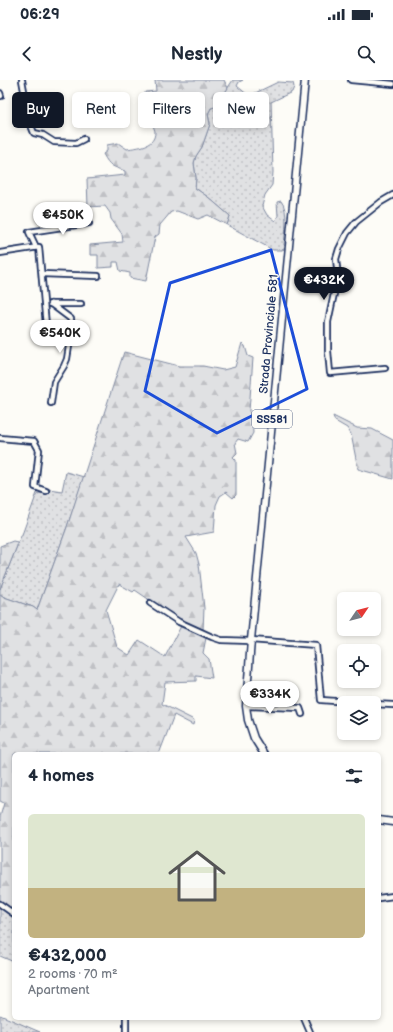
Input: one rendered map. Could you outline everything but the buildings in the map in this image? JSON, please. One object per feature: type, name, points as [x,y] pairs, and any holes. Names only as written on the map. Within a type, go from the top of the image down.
[{"type":"main road","name":"Strada Provinciale 581","points":[[263,752],[250,730],[246,706],[305,80]]},
{"type":"main road","points":[[381,820],[393,822]]},
{"type":"street","points":[[22,80],[30,123],[34,133],[42,135],[54,142],[76,143],[84,139]]},
{"type":"street","points":[[351,80],[393,84]]},
{"type":"street","points":[[385,368],[330,372],[328,322],[335,289],[337,268],[336,259],[344,238],[356,222],[381,202],[393,195]]},
{"type":"street","points":[[46,325],[39,247],[36,247],[29,232],[89,223]]},
{"type":"street","points":[[0,253],[36,247]]},
{"type":"street","points":[[42,274],[98,276]]},
{"type":"street","points":[[44,304],[80,304]]},
{"type":"street","points":[[51,304],[71,320],[67,360],[54,382],[51,403]]},
{"type":"street","points":[[0,438],[34,441],[39,450],[35,487],[46,491]]},
{"type":"street","points":[[150,603],[180,622],[221,640],[316,645],[321,700],[337,701]]},
{"type":"street","points":[[381,704],[393,705]]},
{"type":"street","points":[[246,706],[300,708],[302,714]]},
{"type":"street","points":[[381,898],[393,896]]},
{"type":"street","points":[[0,904],[12,913]]},
{"type":"street","points":[[126,1020],[126,1032]]},
{"type":"street","points":[[305,1020],[310,1032]]},
{"type":"highlighted area","points":[[271,250],[307,389],[217,433],[145,391],[170,283]]},
{"type":"green space","points":[[155,80],[224,80],[228,88],[225,92],[213,92],[213,108],[211,108],[208,114],[210,124],[202,147],[196,156],[194,163],[196,178],[195,188],[230,216],[227,225],[208,215],[198,219],[177,211],[171,212],[160,225],[159,234],[155,237],[146,281],[130,278],[130,273],[120,271],[118,262],[113,262],[113,267],[98,268],[98,255],[90,255],[90,245],[123,242],[122,234],[111,219],[110,213],[105,206],[88,207],[87,179],[125,175],[125,171],[112,166],[105,158],[103,154],[107,151],[107,145],[118,143],[127,149],[141,147],[152,141],[155,131],[154,128],[205,128],[205,92],[145,92],[156,91]]},
{"type":"green space","points":[[233,80],[243,80],[239,82],[237,86],[244,92],[225,92]]},
{"type":"green space","points":[[278,82],[293,83],[294,87],[292,92],[271,102],[272,185],[265,195],[262,206],[267,215],[275,221],[278,216],[277,202],[281,201],[286,216],[284,245],[288,247],[282,250],[273,250],[227,225],[230,216],[195,188],[196,178],[194,163],[196,156],[202,147],[210,124],[208,114],[211,108],[213,108],[213,128],[269,128],[269,92],[257,92]]},
{"type":"green space","points":[[242,343],[245,346],[248,356],[253,358],[249,411],[252,417],[253,433],[248,442],[238,439],[235,443],[237,453],[233,457],[236,460],[236,495],[233,498],[226,492],[220,496],[216,505],[214,532],[186,537],[196,553],[199,564],[204,608],[203,630],[202,631],[176,618],[135,590],[133,592],[119,584],[106,610],[117,647],[129,655],[139,640],[165,657],[181,626],[206,638],[203,653],[209,659],[212,678],[196,676],[196,681],[165,682],[162,704],[194,720],[193,725],[174,715],[160,752],[12,752],[12,912],[0,903],[0,817],[4,803],[0,801],[0,594],[37,610],[67,527],[124,352],[179,366],[203,366],[223,370],[235,367]]},
{"type":"green space","points":[[333,416],[357,428],[372,429],[393,440],[393,479],[358,469],[351,434],[347,428],[335,421]]},
{"type":"green space","points":[[66,472],[84,477],[37,610],[33,607],[4,597],[0,594],[0,589],[37,493],[48,494],[49,489],[62,491]]},
{"type":"green space","points":[[13,541],[17,542],[17,546],[0,589],[0,546]]},
{"type":"green space","points":[[0,906],[12,915],[12,961],[0,956]]},
{"type":"green space","points":[[0,1015],[40,1032],[0,1032]]}]
